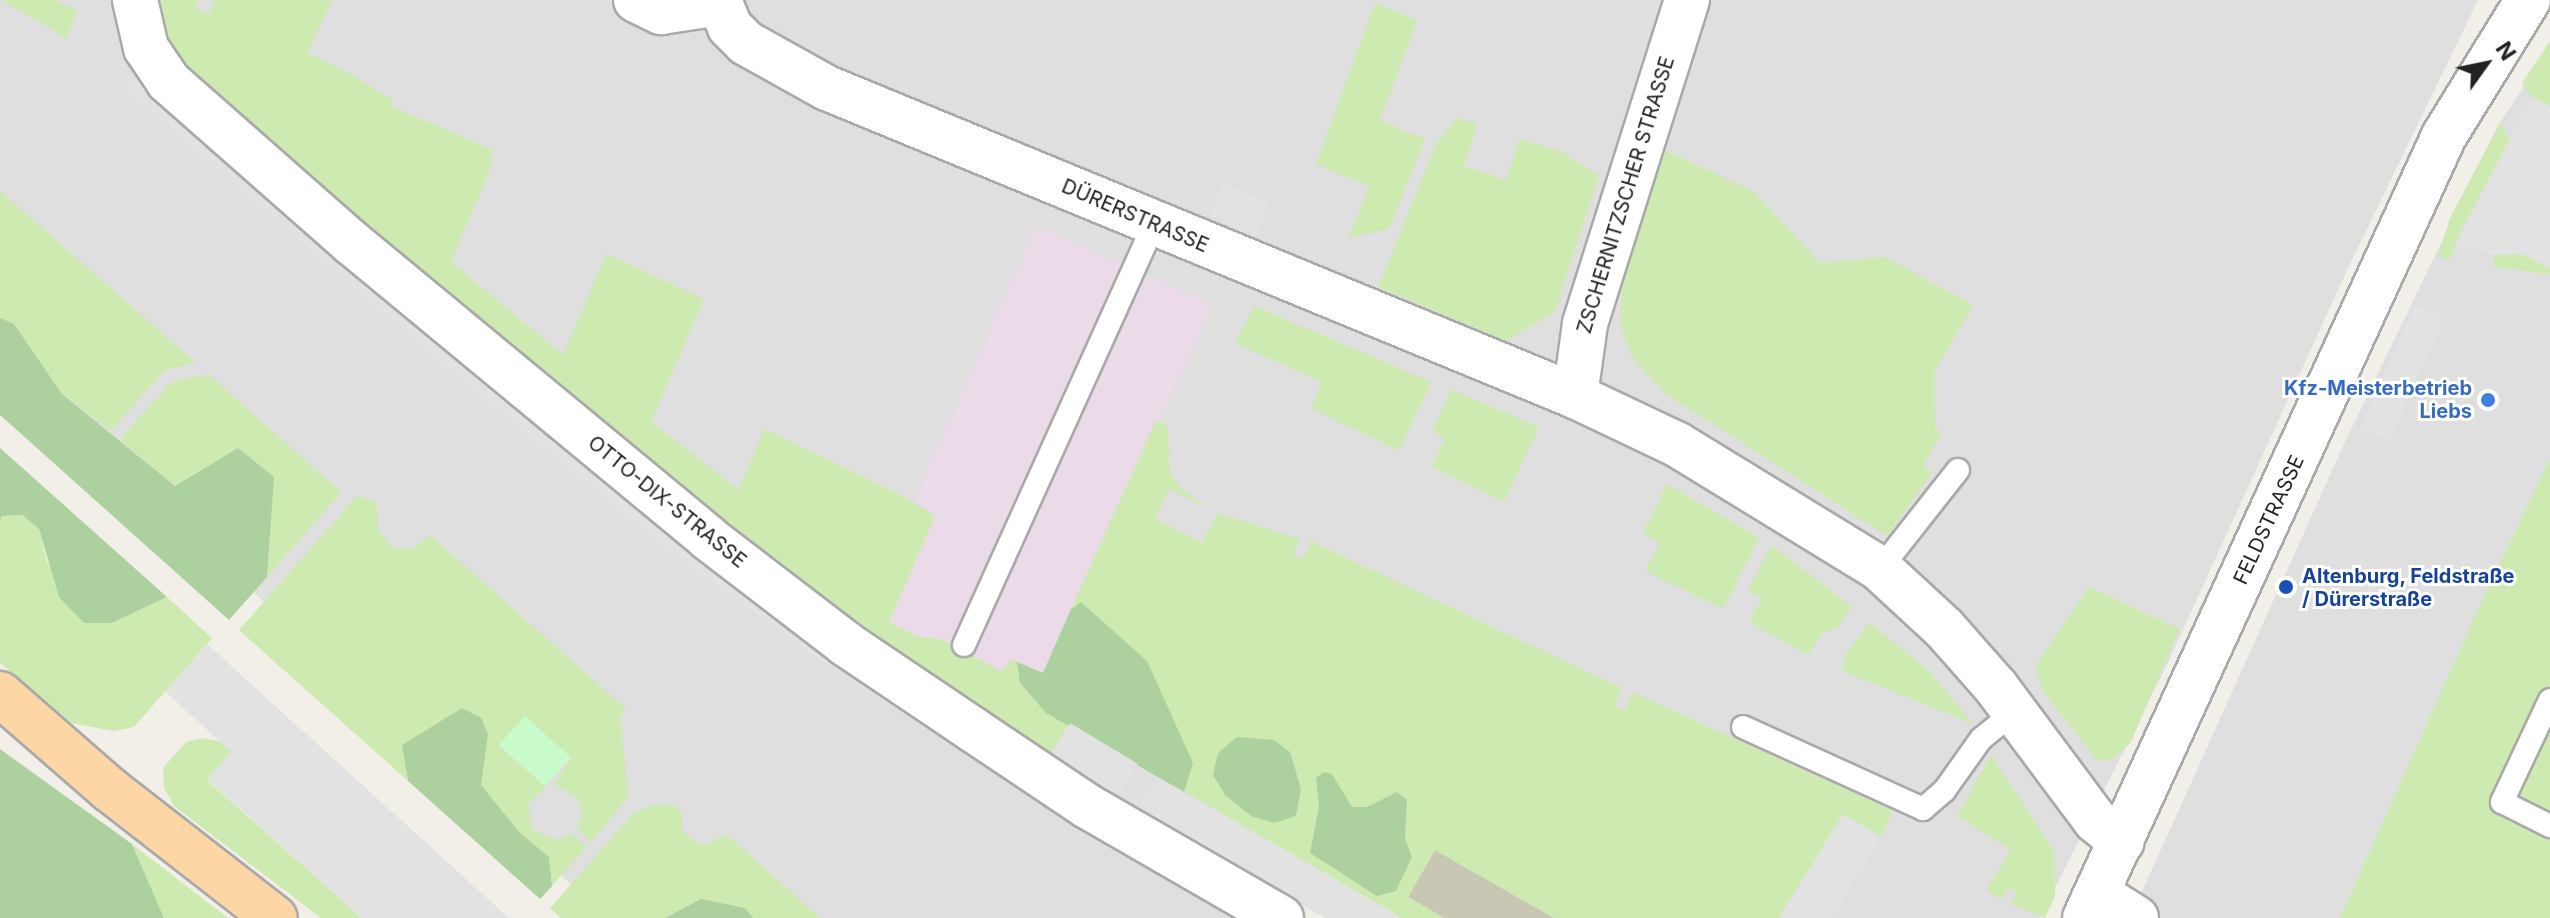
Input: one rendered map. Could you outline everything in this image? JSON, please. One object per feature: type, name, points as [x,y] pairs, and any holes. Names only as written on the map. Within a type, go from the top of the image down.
[{"type":"main road","points":[[0,694],[109,789],[275,918]]},
{"type":"main road","points":[[0,727],[109,789]]},
{"type":"street","name":"OTTO-DIX-STRASSE","points":[[135,0],[146,48],[168,81],[352,243],[708,538],[846,644],[984,738],[1087,806],[1281,918]]},
{"type":"street","name":"DÜRERSTRASSE","points":[[636,0],[661,12],[719,2],[730,27],[746,43],[795,73],[1575,396]]},
{"type":"street","name":"ZSCHERNITZSCHER STRASSE","points":[[1575,396],[1585,324],[1687,0]]},
{"type":"street","name":"FELDSTRASSE","points":[[2092,906],[2444,136],[2528,0]]},
{"type":"street","points":[[1575,396],[1678,445],[1880,569],[1944,628],[2014,712],[2096,821],[2122,842]]},
{"type":"street","points":[[2092,906],[2136,918]]},
{"type":"lane","points":[[964,645],[1154,224]]},
{"type":"lane","points":[[1880,569],[1958,470]]},
{"type":"lane","points":[[2550,700],[2502,802],[2550,826]]},
{"type":"lane","points":[[1743,727],[1923,809],[1944,791],[1981,739],[2014,712]]},
{"type":"shaded area","points":[[0,0],[2478,0],[2348,268],[2165,669],[2040,918],[1428,918],[1286,832],[1233,918],[607,918],[0,359]]},
{"type":"shaded area","points":[[2550,47],[2550,458],[2340,918],[2130,918],[2344,444],[2497,127]]},
{"type":"shaded area","points":[[138,75],[479,370],[968,738],[959,751],[811,654],[663,546],[466,384],[126,89]]},
{"type":"shaded area","points":[[2532,97],[2550,107],[2550,268],[2523,254],[2494,255],[2454,245]]},
{"type":"shaded area","points":[[1223,183],[1270,203],[1256,235],[1209,215]]},
{"type":"shaded area","points":[[1036,226],[1212,305],[1035,704],[858,625]]},
{"type":"shaded area","points":[[2415,305],[2444,318],[2389,441],[2360,428]]},
{"type":"shaded area","points":[[207,644],[509,918],[362,918],[207,779],[231,752],[165,691]]},
{"type":"shaded area","points":[[1070,723],[1138,764],[1119,795],[1051,755]]},
{"type":"shaded area","points":[[1157,777],[1402,918],[1326,918],[1311,910],[1139,807]]},
{"type":"shaded area","points":[[1843,814],[1881,837],[1832,918],[1779,918]]},
{"type":"shaded area","points":[[1435,850],[1554,918],[1444,918],[1408,897]]},
{"type":"green space","points":[[1,0],[55,0],[78,10],[66,38]]},
{"type":"green space","points":[[157,0],[199,0],[195,9],[209,14],[214,0],[332,0],[307,53],[349,73],[393,101],[391,106],[493,150],[489,160],[493,162],[451,262],[563,355],[606,254],[704,299],[651,422],[739,490],[764,429],[907,498],[935,516],[889,622],[920,637],[942,639],[1002,672],[1012,659],[1017,662],[1020,684],[1046,713],[1070,723],[1050,754],[840,613],[669,484],[205,90],[171,51],[157,17]]},
{"type":"green space","points":[[1375,3],[1417,20],[1380,121],[1425,139],[1389,229],[1348,238],[1369,187],[1316,164]]},
{"type":"green space","points":[[2550,41],[2548,106],[2532,97],[2522,83]]},
{"type":"green space","points":[[1457,118],[1477,124],[1464,166],[1506,180],[1520,139],[1558,150],[1599,175],[1555,311],[1506,341],[1378,287],[1436,143]]},
{"type":"green space","points":[[2500,123],[2510,140],[2448,261],[2438,256],[2450,218]]},
{"type":"green space","points":[[1663,149],[1754,192],[1820,263],[1885,257],[1973,305],[1934,372],[1935,428],[1941,433],[1923,466],[1932,473],[1887,536],[1666,394],[1633,359],[1620,326],[1622,285]]},
{"type":"green space","points":[[0,191],[196,363],[165,370],[111,431],[62,394],[14,324],[0,318]]},
{"type":"green space","points":[[2523,254],[2550,268],[2550,274],[2494,267],[2494,255]]},
{"type":"green space","points":[[1254,306],[1431,382],[1399,451],[1311,408],[1321,382],[1235,343]]},
{"type":"green space","points":[[0,318],[14,324],[62,394],[175,486],[238,448],[274,477],[267,577],[229,620],[0,415]]},
{"type":"green space","points":[[208,374],[341,492],[267,577],[274,477],[238,448],[175,486],[120,439],[171,382]]},
{"type":"green space","points":[[1451,390],[1539,427],[1504,502],[1432,467],[1445,438],[1432,431]]},
{"type":"green space","points":[[1156,420],[1167,425],[1170,473],[1182,489],[1208,508],[1169,489],[1155,519],[1202,543],[1218,513],[1300,539],[1293,555],[1303,559],[1311,541],[1621,688],[1615,706],[1626,710],[1632,692],[1893,811],[1881,837],[1843,814],[1779,918],[1554,918],[1435,850],[1408,897],[1444,918],[1402,918],[1184,792],[1193,763],[1071,609]],"holes":[[[1218,753],[1274,823],[1251,816],[1225,794],[1213,775]],[[1332,774],[1351,807],[1367,807],[1397,792],[1407,800],[1405,838],[1412,857],[1310,853],[1319,806],[1316,779]]]},
{"type":"green space","points":[[0,448],[167,597],[112,623],[84,623],[59,597],[39,529],[22,515],[2,516],[0,521]]},
{"type":"green space","points":[[2550,458],[2550,918],[2340,918],[2478,609]]},
{"type":"green space","points":[[1667,484],[1759,538],[1723,609],[1645,571],[1660,543],[1643,533]]},
{"type":"green space","points":[[357,496],[377,502],[378,531],[394,549],[414,548],[430,535],[626,709],[620,716],[628,797],[591,842],[577,828],[582,815],[577,797],[554,784],[571,758],[499,746],[546,787],[527,805],[533,831],[558,840],[572,833],[586,847],[552,886],[549,857],[520,833],[480,785],[486,750],[403,745],[408,781],[239,630]]},
{"type":"green space","points":[[22,515],[39,529],[47,562],[112,623],[167,597],[212,638],[134,727],[113,731],[72,723],[0,663],[0,521],[2,516]]},
{"type":"green space","points":[[1771,545],[1852,607],[1837,628],[1822,632],[1808,655],[1749,622],[1762,598],[1748,591]]},
{"type":"green space","points":[[2089,587],[2179,629],[2131,742],[2113,759],[2098,761],[2042,690],[2035,666]]},
{"type":"green space","points":[[1081,602],[1147,661],[1193,763],[1184,792],[1046,713],[1020,683],[1017,662],[1043,673],[1071,609]]},
{"type":"green space","points":[[1869,622],[1930,672],[1973,724],[1842,671],[1846,654]]},
{"type":"green space","points":[[462,708],[481,718],[488,734],[481,785],[520,833],[549,857],[552,886],[540,899],[408,781],[402,745]]},
{"type":"green space","points":[[525,716],[571,757],[545,786],[499,745]]},
{"type":"green space","points":[[1237,737],[1274,740],[1290,752],[1301,789],[1296,816],[1274,823],[1251,816],[1225,795],[1213,775],[1218,753]]},
{"type":"green space","points":[[201,738],[220,741],[232,752],[207,780],[362,918],[321,918],[174,806],[164,788],[163,768],[186,742]]},
{"type":"green space","points":[[0,749],[132,844],[164,918],[0,918]]},
{"type":"green space","points":[[1991,755],[2054,851],[2055,896],[2045,918],[2011,904],[2017,893],[2009,888],[2001,899],[1986,890],[2011,850],[1957,816]]},
{"type":"green space","points":[[1324,772],[1332,774],[1352,807],[1367,807],[1397,792],[1407,800],[1405,838],[1412,857],[1396,891],[1377,896],[1310,853],[1319,806],[1316,778]]},
{"type":"green space","points":[[653,804],[676,806],[682,812],[682,831],[701,846],[726,834],[820,918],[753,918],[745,908],[670,913],[665,918],[561,918],[550,908],[632,815]]},
{"type":"green space","points":[[132,844],[228,918],[164,918]]},
{"type":"green space","points":[[701,899],[745,908],[753,918],[665,918]]},
{"type":"place","name":"Kfz-Meisterbetrieb Liebs","points":[[2488,400]]},
{"type":"place","name":"Altenburg, Feldstraße / Dürerstraße","points":[[2286,587]]}]
